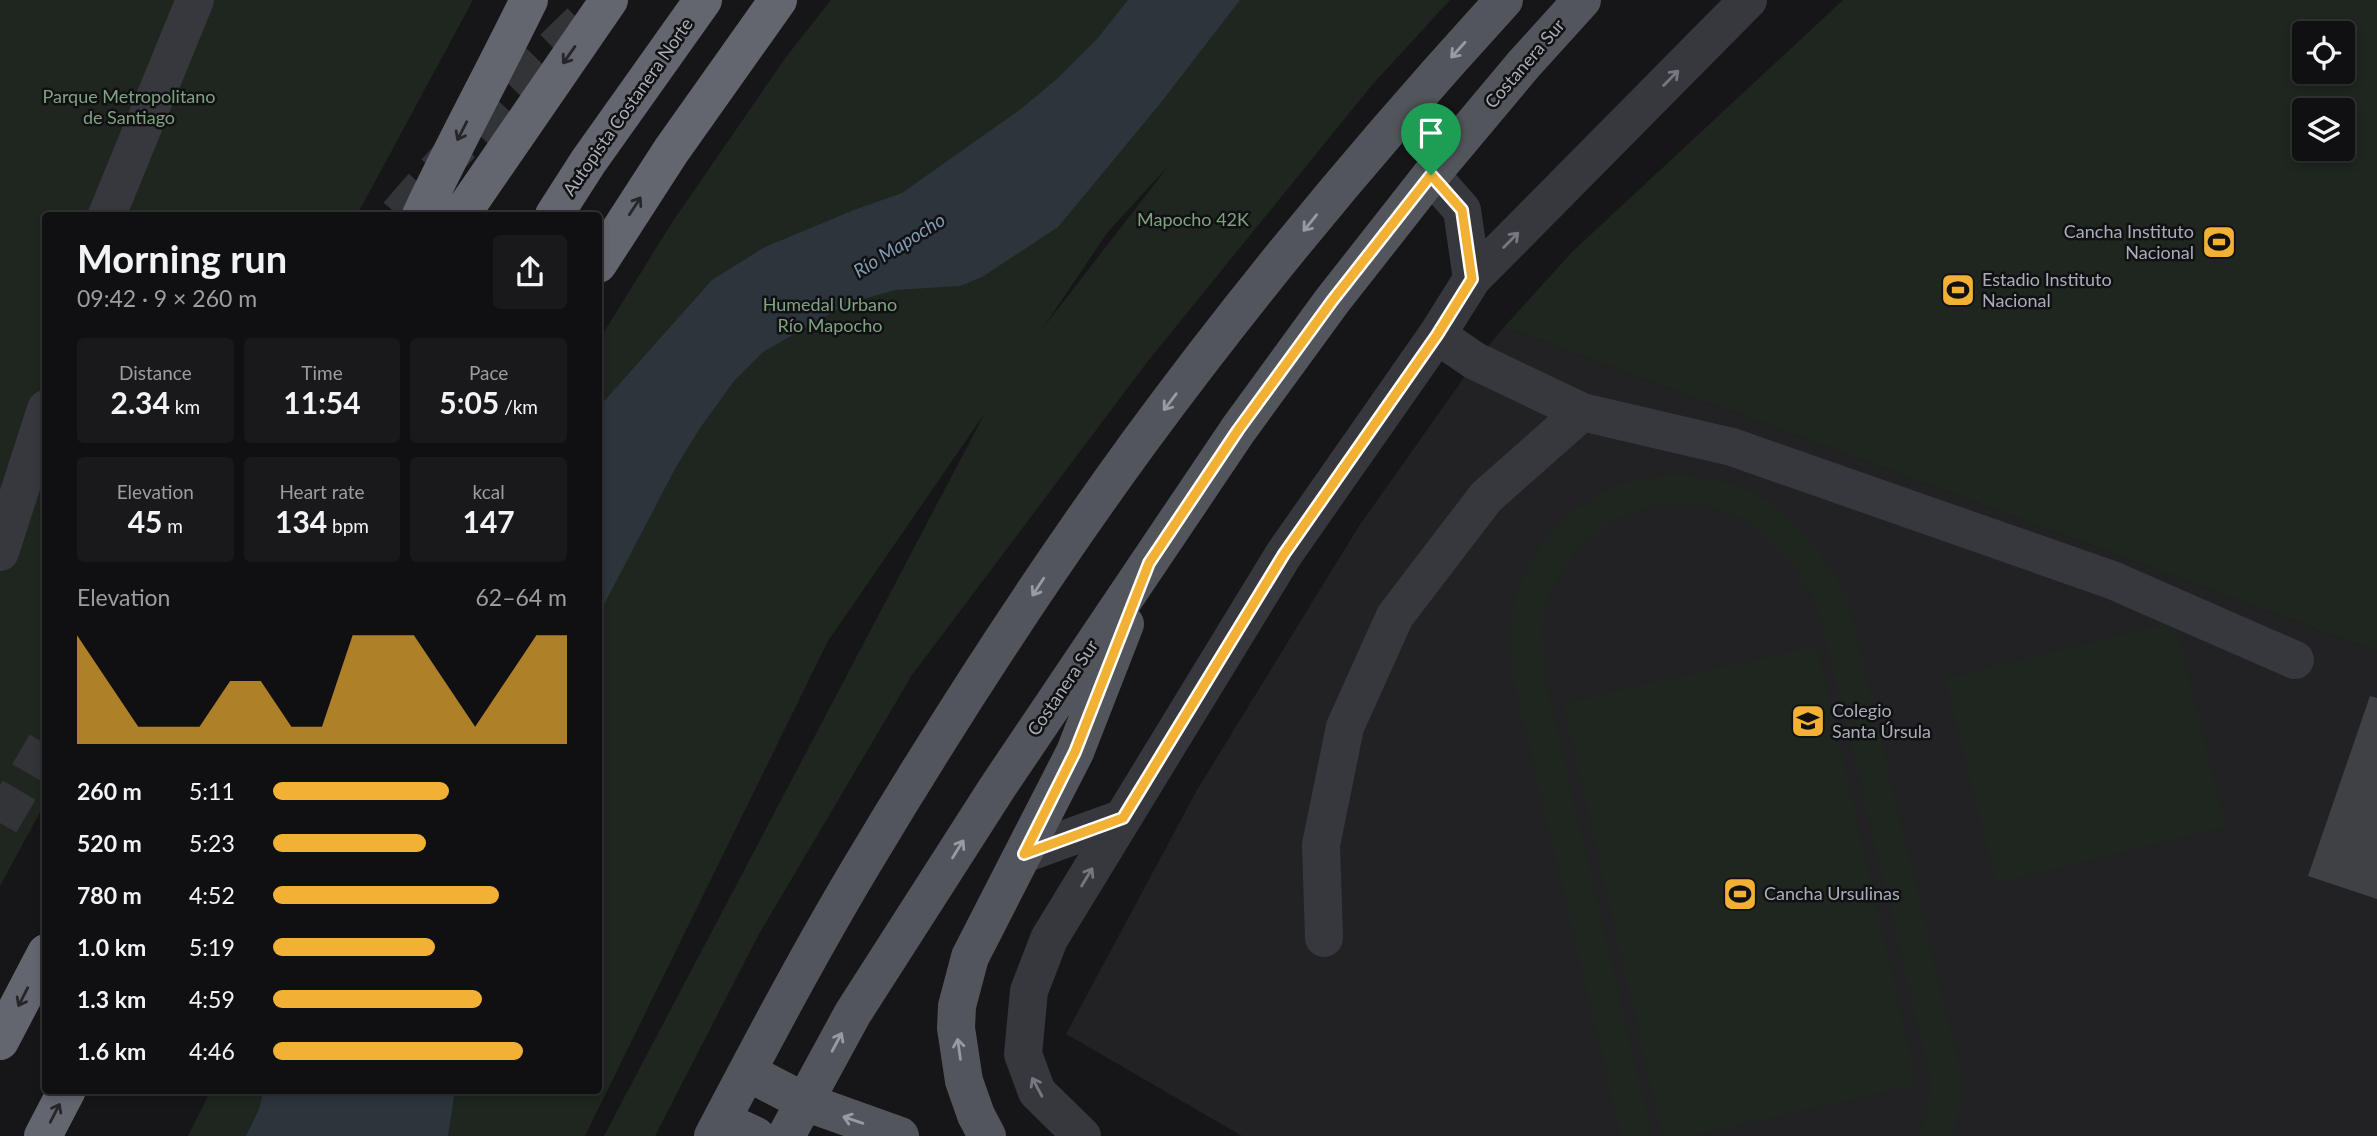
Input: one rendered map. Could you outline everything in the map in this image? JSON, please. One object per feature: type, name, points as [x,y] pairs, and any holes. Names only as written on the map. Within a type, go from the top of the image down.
[{"type":"highway","points":[[422,212],[529,0]]},
{"type":"highway","points":[[495,71],[549,0]]},
{"type":"highway","points":[[463,212],[609,0]]},
{"type":"highway","name":"Autopista Costanera Norte","points":[[556,212],[588,162],[703,0]]},
{"type":"highway","points":[[602,258],[671,151],[778,0]]},
{"type":"highway","points":[[0,1041],[42,961]]},
{"type":"highway","points":[[43,1136],[64,1094]]},
{"type":"main road","points":[[755,1136],[718,1128],[866,857],[1044,577],[1124,464],[1241,309],[1345,180],[1504,0]]},
{"type":"main road","name":"Costanera Sur","points":[[786,1136],[853,1013],[997,788],[1238,430],[1431,175],[1524,64],[1582,0]]},
{"type":"main road","points":[[987,1136],[964,1081],[956,1028],[957,1006],[970,957],[1075,752],[1149,563]]},
{"type":"main road","points":[[747,1072],[805,1102],[900,1136]]},
{"type":"street","points":[[108,212],[195,0]]},
{"type":"street","points":[[1082,1136],[1037,1092],[1023,1054],[1028,991],[1049,939],[1284,554],[1437,335],[1472,279],[1748,0]]},
{"type":"street","points":[[1431,175],[1462,210],[1472,279]]},
{"type":"street","points":[[1437,335],[1475,362],[1582,412],[1732,447],[1758,456],[2112,580],[2295,660]]},
{"type":"street","points":[[1324,938],[1321,845],[1345,727],[1395,616],[1486,496],[1582,412]]},
{"type":"street","points":[[0,552],[42,421]]},
{"type":"street","points":[[1024,854],[1123,818]]},
{"type":"shaded area","name":"Colegio Santa Úrsula","points":[[1504,327],[2377,652],[2377,1136],[1242,1136],[1066,1034],[1197,790],[1359,526],[1475,362]]},
{"type":"green space","name":"Parque Metropolitano de Santiago","points":[[0,0],[473,0],[359,212],[42,212],[42,809],[0,886]]},
{"type":"green space","name":"Humedal Urbano Río Mapocho","points":[[831,0],[1450,0],[1372,85],[1148,361],[912,675],[759,934],[655,1136],[604,1136],[985,413],[828,641],[585,1136],[188,1136],[209,1094],[602,1094],[602,335],[671,224],[786,57]],"holes":[[[1170,164],[1043,328],[1107,233]]]},
{"type":"green space","name":"Estadio Instituto Nacional","points":[[1843,0],[2377,0],[2377,652],[1504,327],[1572,252]]},
{"type":"green space","points":[[1671,474],[1704,477],[1733,484],[1756,494],[1777,508],[1812,544],[1847,595],[1962,1080],[1959,1111],[1952,1136],[1919,1136],[1928,1111],[1931,1081],[1818,607],[1785,557],[1760,532],[1731,514],[1700,505],[1668,504],[1638,511],[1609,524],[1584,544],[1563,569],[1548,599],[1543,628],[1545,678],[1652,1136],[1621,1136],[1514,682],[1511,629],[1520,584],[1542,544],[1557,526],[1574,510],[1613,487]]},
{"type":"green space","points":[[2175,621],[2226,827],[1996,883],[1945,678]]},
{"type":"green space","name":"Cancha Ursulinas","points":[[1817,646],[1917,1085],[1690,1136],[1662,1136],[1563,703]]},
{"type":"water","name":"Río Mapocho","points":[[1128,0],[1240,0],[1159,105],[1058,227],[982,277],[960,286],[895,290],[849,303],[763,352],[734,381],[700,428],[676,467],[602,608],[602,404],[712,280],[765,247],[902,193],[1021,109],[1058,78],[1097,39]]},
{"type":"water","points":[[263,1094],[454,1094],[448,1136],[246,1136]]},
{"type":"building","points":[[2370,696],[2377,698],[2377,899],[2308,876]]},
{"type":"tunnel","points":[[401,212],[491,112],[589,14]]},
{"type":"tunnel","points":[[0,823],[42,751]]},
{"type":"place","name":"Cancha Instituto Nacional","points":[[2219,242]]},
{"type":"place","name":"Estadio Instituto Nacional","points":[[1958,290]]},
{"type":"place","name":"Colegio Santa Úrsula","points":[[1808,721]]},
{"type":"place","name":"Cancha Ursulinas","points":[[1740,894]]},
{"type":"route","points":[[1431,175],[1462,210],[1472,279],[1437,335],[1284,554],[1123,818],[1024,854],[1075,752],[1149,563],[1238,430],[1332,301],[1431,175]]},
{"type":"park label","name":"Mapocho 42K","points":[[1193,220]]}]
